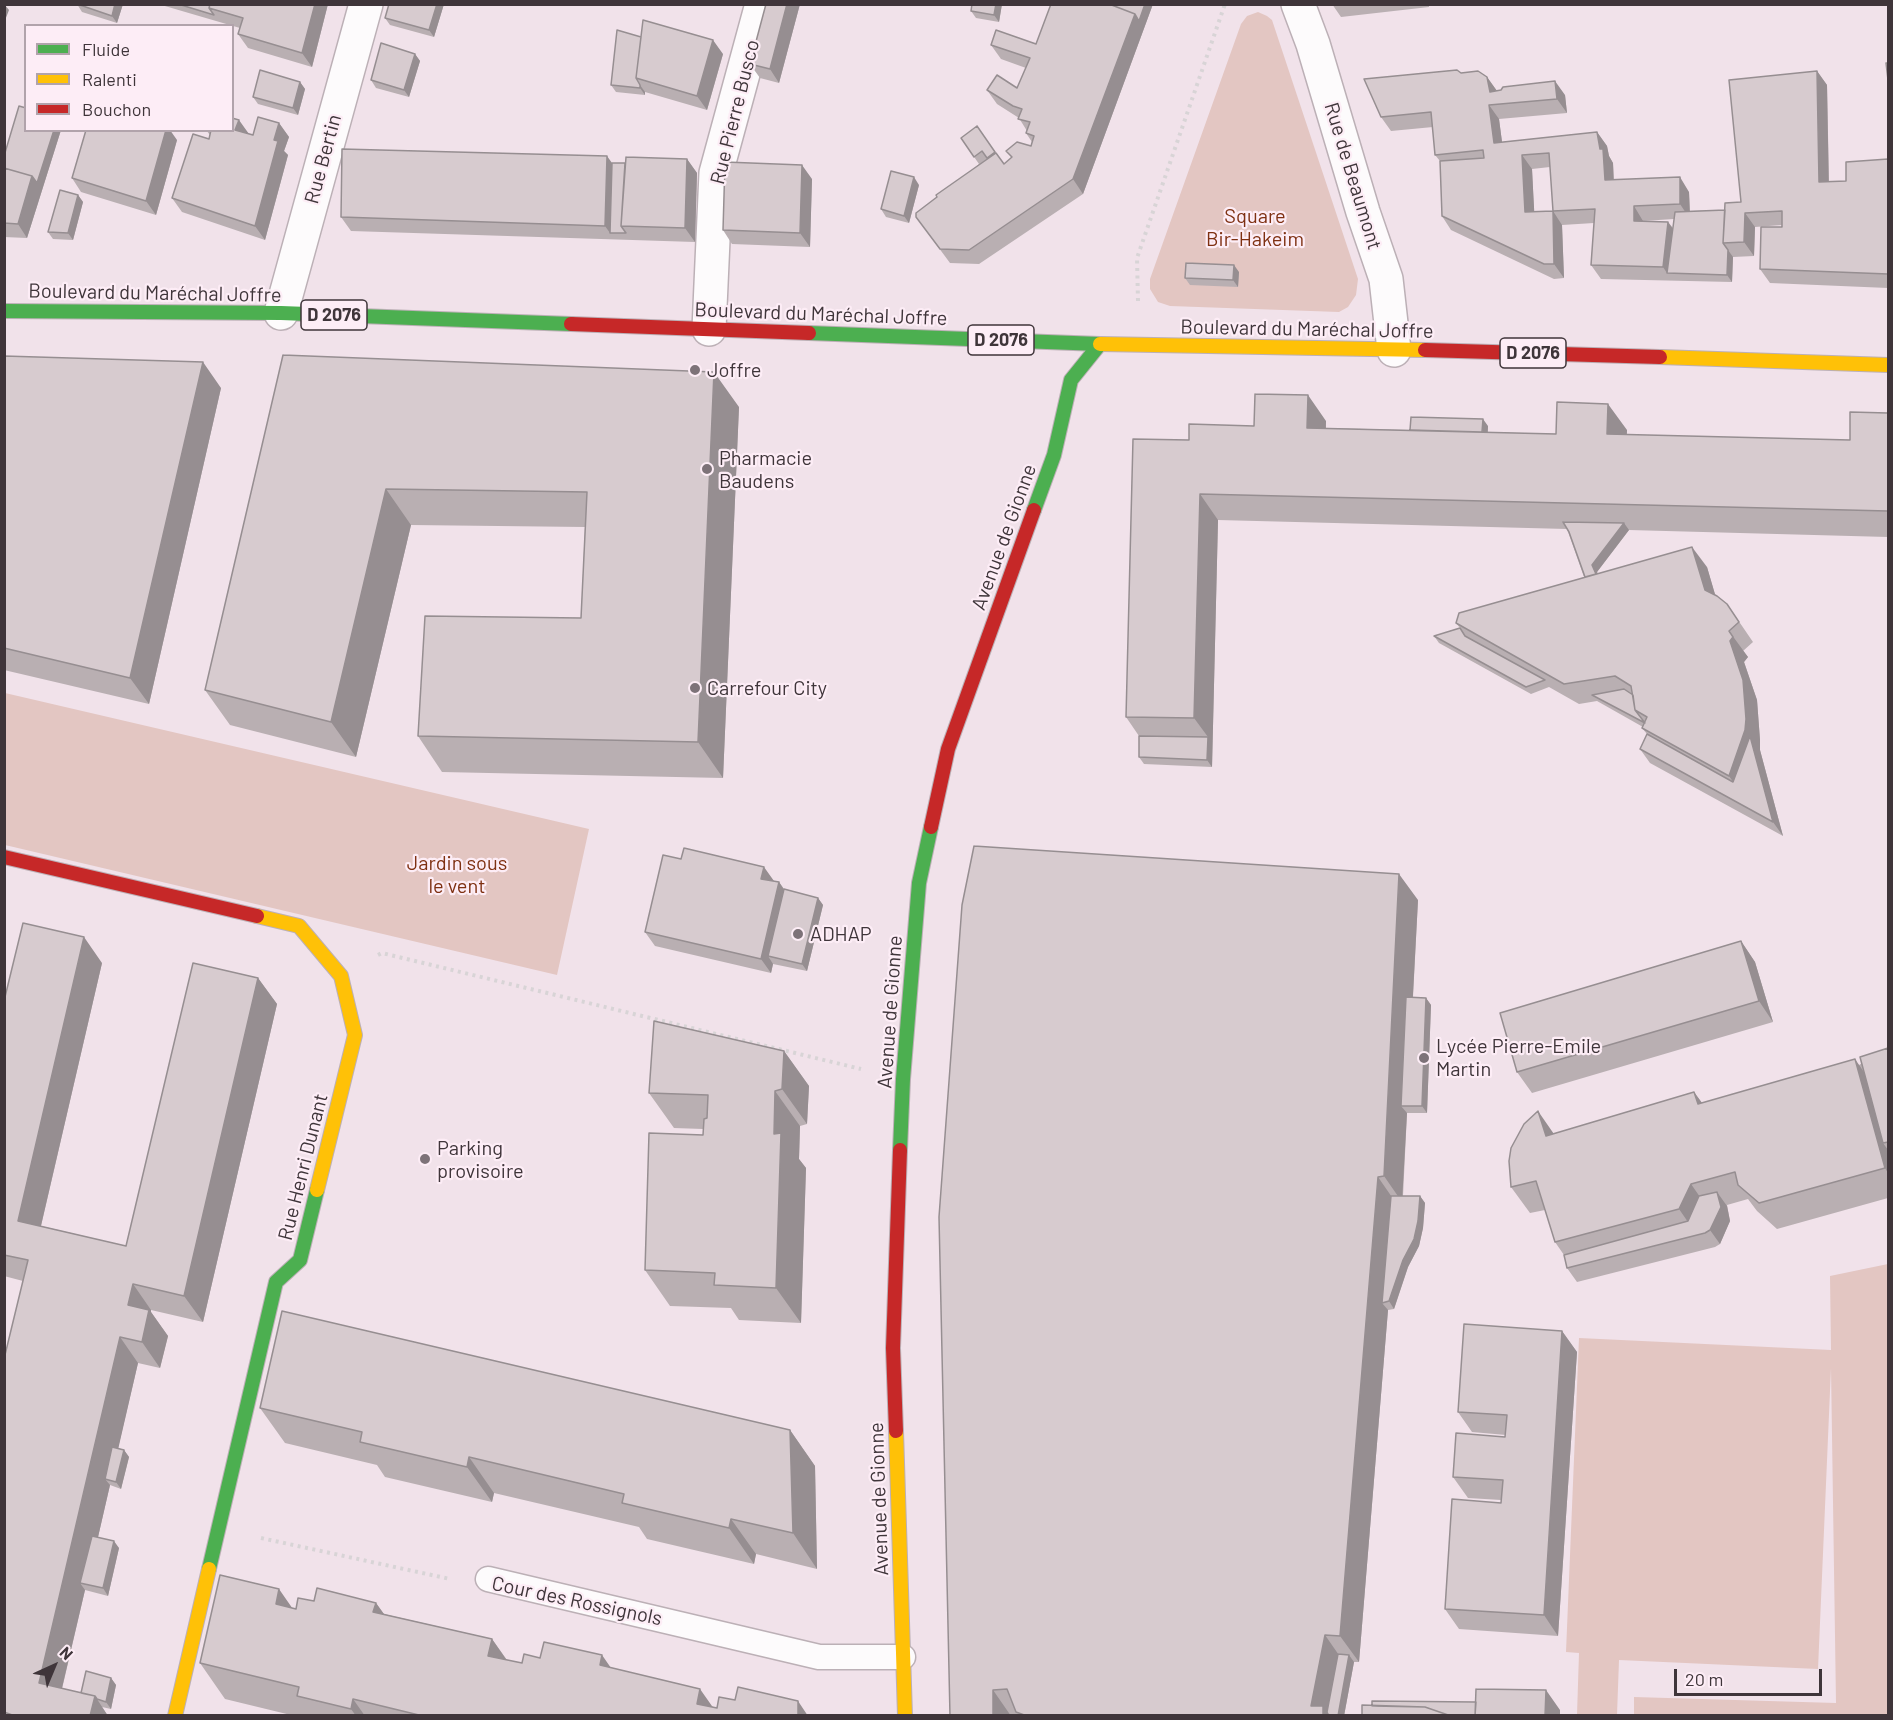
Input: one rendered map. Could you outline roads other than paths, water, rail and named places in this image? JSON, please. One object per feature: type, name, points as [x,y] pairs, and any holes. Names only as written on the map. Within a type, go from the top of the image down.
[{"type":"street","name":"Rue Bertin","points":[[281,313],[366,4]]},
{"type":"street","name":"Rue Pierre Busco","points":[[709,329],[716,173],[762,4]]},
{"type":"street","name":"Rue de Beaumont","points":[[1298,4],[1314,44],[1363,212],[1386,279],[1394,350]]},
{"type":"street","name":"Boulevard du Maréchal Joffre","points":[[4,311],[281,313],[1100,344],[1394,350],[1888,365]]},
{"type":"street","name":"Avenue de Gionne","points":[[905,1716],[893,1348],[903,1079],[919,883],[948,749],[1054,455],[1071,380],[1100,344]]},
{"type":"street","name":"Rue Henri Dunant","points":[[4,856],[299,926],[341,976],[355,1035],[300,1260],[276,1282],[175,1716]]},
{"type":"lane","name":"Cour des Rossignols","points":[[488,1579],[819,1657],[903,1658]]},
{"type":"place","name":"Joffre","points":[[695,370]]},
{"type":"place","name":"Pharmacie Baudens","points":[[707,469]]},
{"type":"place","name":"Carrefour City","points":[[695,688]]},
{"type":"place","name":"ADHAP","points":[[798,934]]},
{"type":"place","name":"Lycée Pierre-Emile Martin","points":[[1424,1058]]},
{"type":"place","name":"Parking provisoire","points":[[425,1159]]},
{"type":"park label","name":"Square Bir-Hakeim","points":[[1255,228]]},
{"type":"park label","name":"Jardin sous le vent","points":[[457,874]]}]
